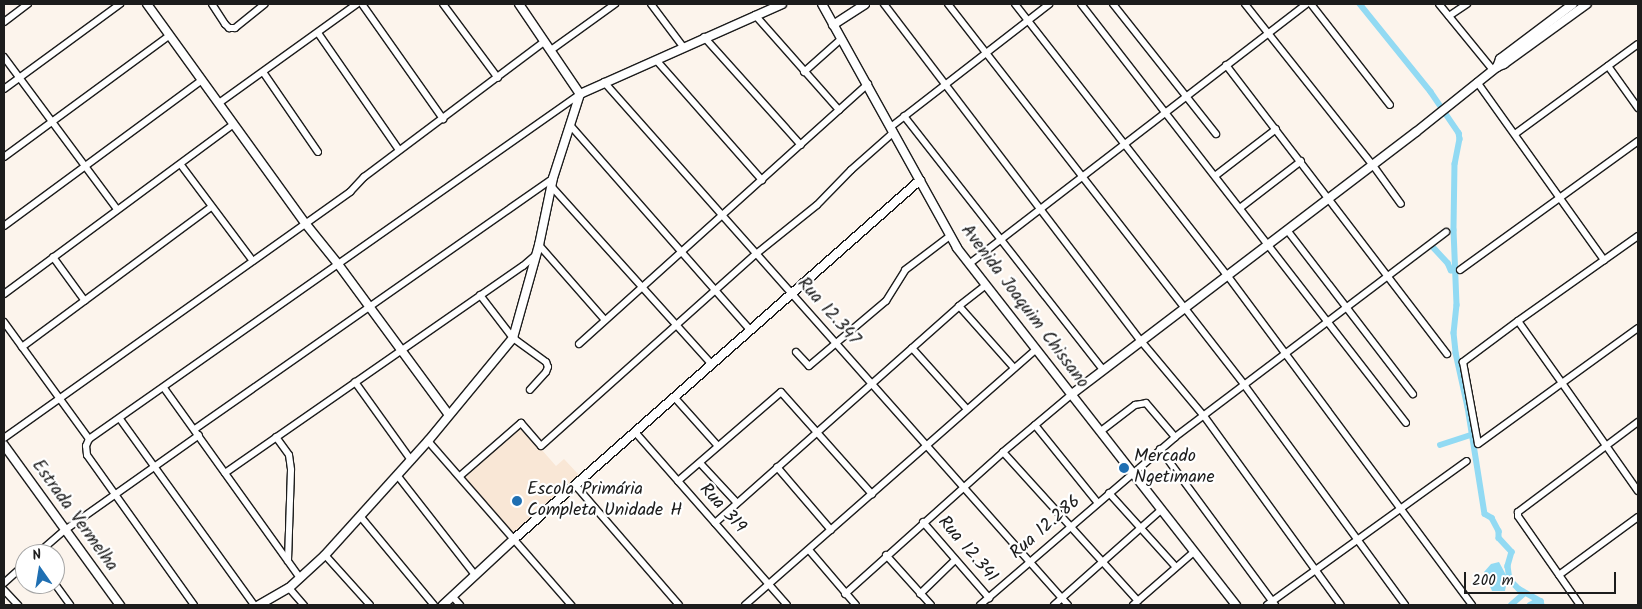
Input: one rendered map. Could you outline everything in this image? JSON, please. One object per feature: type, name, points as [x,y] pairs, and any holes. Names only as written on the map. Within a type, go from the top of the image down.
[{"type":"street","points":[[4,22],[28,4]]},
{"type":"street","points":[[4,90],[120,4]]},
{"type":"street","points":[[147,4],[305,223],[338,264],[449,415]]},
{"type":"street","points":[[212,4],[229,28],[235,28],[265,4]]},
{"type":"street","points":[[219,103],[356,4]]},
{"type":"street","points":[[362,4],[442,119]]},
{"type":"street","points":[[443,4],[498,78]]},
{"type":"street","points":[[519,4],[580,94]]},
{"type":"street","points":[[551,50],[615,4]]},
{"type":"street","points":[[651,4],[684,48]]},
{"type":"street","points":[[194,605],[87,455],[86,446],[89,439],[580,94],[604,82],[657,61],[704,37],[782,4]]},
{"type":"street","name":"Avenida Joaquim Chissano","points":[[822,4],[893,129],[950,236],[969,264],[1236,605]]},
{"type":"street","points":[[833,25],[865,4]]},
{"type":"street","points":[[884,4],[1141,341],[1204,416],[1341,605]]},
{"type":"street","points":[[948,4],[1245,386],[1405,605]]},
{"type":"street","points":[[1015,4],[1228,275],[1472,605]]},
{"type":"street","points":[[460,476],[521,423],[541,446],[756,254],[817,206],[904,116],[1049,4]]},
{"type":"street","points":[[1081,4],[1166,111],[1406,423]]},
{"type":"street","points":[[1113,4],[1216,134]]},
{"type":"street","points":[[1245,4],[1372,164],[1401,204]]},
{"type":"street","points":[[969,264],[1082,175],[1307,4]]},
{"type":"street","points":[[1311,4],[1390,104]]},
{"type":"street","points":[[1439,4],[1495,68]]},
{"type":"street","points":[[1449,16],[1467,4]]},
{"type":"street","points":[[1495,68],[1500,59],[1573,4]]},
{"type":"street","points":[[845,594],[923,522],[1072,394],[1329,198],[1495,68],[1587,4]]},
{"type":"street","points":[[1562,12],[1568,19]]},
{"type":"street","points":[[755,15],[839,110]]},
{"type":"street","points":[[318,33],[400,150]]},
{"type":"street","points":[[4,157],[169,36]]},
{"type":"street","points":[[704,37],[801,145]]},
{"type":"street","points":[[804,72],[841,39]]},
{"type":"street","points":[[4,438],[350,192],[364,177],[545,41]]},
{"type":"street","points":[[1515,134],[1638,44]]},
{"type":"street","points":[[4,57],[117,209]]},
{"type":"street","points":[[657,61],[762,180]]},
{"type":"street","points":[[1226,66],[1301,161],[1447,354]]},
{"type":"street","points":[[1608,66],[1638,108]]},
{"type":"street","points":[[263,72],[318,152]]},
{"type":"street","points":[[4,226],[202,80]]},
{"type":"street","name":"Rua 12.347","points":[[604,82],[1068,605]]},
{"type":"street","points":[[1477,82],[1604,260]]},
{"type":"street","points":[[579,344],[641,287],[723,217],[868,84]]},
{"type":"street","points":[[259,605],[289,588],[324,555],[428,441],[513,338],[537,254],[554,178],[580,94]]},
{"type":"street","points":[[904,116],[999,240],[1103,370]]},
{"type":"street","points":[[4,294],[234,124]]},
{"type":"street","points":[[570,125],[750,330]]},
{"type":"street","points":[[1215,176],[1276,129]]},
{"type":"street","points":[[1460,270],[1638,141]]},
{"type":"street","points":[[1240,208],[1301,161]]},
{"type":"street","points":[[181,164],[252,260]]},
{"type":"street","points":[[195,429],[554,178]]},
{"type":"street","points":[[442,605],[920,180]]},
{"type":"street","points":[[552,187],[712,365]]},
{"type":"street","points":[[22,347],[211,207]]},
{"type":"street","points":[[1287,230],[1413,394]]},
{"type":"street","name":"Rua 12.286","points":[[980,605],[1175,437],[1245,386],[1446,232]]},
{"type":"street","points":[[796,352],[809,366],[886,300],[905,270],[950,236]]},
{"type":"street","points":[[1638,236],[1463,362],[1478,444],[1638,328]]},
{"type":"street","points":[[539,245],[605,320]]},
{"type":"street","points":[[225,474],[537,254]]},
{"type":"street","points":[[53,257],[85,300]]},
{"type":"street","points":[[715,523],[959,306],[985,286]]},
{"type":"street","points":[[480,295],[513,338],[546,362],[548,367],[546,372],[530,390]]},
{"type":"street","points":[[959,306],[1014,368]]},
{"type":"street","points":[[1518,321],[1638,491]]},
{"type":"street","points":[[4,322],[89,439]]},
{"type":"street","points":[[912,348],[967,409]]},
{"type":"street","points":[[745,605],[1035,350]]},
{"type":"street","points":[[355,382],[411,460]]},
{"type":"street","points":[[164,388],[300,578]]},
{"type":"street","points":[[678,482],[781,392],[819,432],[872,494]]},
{"type":"street","points":[[675,398],[718,446]]},
{"type":"street","points":[[1101,431],[1135,406],[1146,403],[1175,437]]},
{"type":"street","points":[[120,419],[254,605]]},
{"type":"street","points":[[1580,605],[1518,516],[1518,512],[1638,422]]},
{"type":"street","points":[[1036,424],[1098,503]]},
{"type":"street","name":"Rua 319","points":[[635,432],[787,605]]},
{"type":"street","points":[[49,544],[65,530],[199,435]]},
{"type":"street","points":[[276,437],[289,454],[291,470],[288,561]]},
{"type":"street","points":[[428,441],[571,605]]},
{"type":"street","name":"Estrada Vermelha","points":[[4,445],[120,605]]},
{"type":"street","points":[[1160,450],[1271,604],[1356,539],[1467,461]]},
{"type":"street","points":[[1003,452],[1103,563],[1136,603],[1175,566],[1194,552]]},
{"type":"street","points":[[700,462],[737,503]]},
{"type":"street","points":[[777,468],[831,530]]},
{"type":"street","points":[[397,475],[475,575]]},
{"type":"street","points":[[576,486],[679,605]]},
{"type":"street","points":[[1109,493],[1175,566]]},
{"type":"street","points":[[1054,605],[1161,510]]},
{"type":"street","points":[[360,516],[434,605]]},
{"type":"street","points":[[1559,575],[1638,517]]},
{"type":"street","name":"Rua 12.341","points":[[923,522],[989,598]]},
{"type":"street","points":[[809,550],[856,605]]},
{"type":"street","points":[[324,555],[370,605]]},
{"type":"street","points":[[886,556],[931,605]]},
{"type":"street","points":[[920,594],[955,560]]},
{"type":"street","points":[[4,583],[15,573]]},
{"type":"street","points":[[289,588],[304,605]]},
{"type":"street","points":[[4,590],[18,605]]},
{"type":"street","points":[[62,594],[70,605]]},
{"type":"street","points":[[452,597],[460,605]]},
{"type":"shaded area","name":"Escola Primária Completa Unidade H","points":[[520,425],[556,466],[564,459],[580,476],[513,534],[463,476]]},
{"type":"water","points":[[1499,562],[1506,575],[1504,580],[1505,591],[1492,591],[1484,572],[1491,564]]},
{"type":"waterway","points":[[1360,4],[1431,92],[1459,133],[1460,139],[1455,164],[1454,230],[1457,305],[1454,333],[1456,353],[1468,407],[1485,514],[1492,518],[1499,531],[1499,538],[1512,552],[1508,566],[1510,580],[1519,589],[1541,601],[1542,605]]},
{"type":"waterway","points":[[1433,247],[1448,263],[1451,270],[1455,271]]},
{"type":"waterway","points":[[1440,445],[1473,434]]},
{"type":"waterway","points":[[1511,605],[1525,593]]},
{"type":"waterway","points":[[1530,605],[1534,603],[1541,605]]},
{"type":"place","name":"Mercado Ngetimane","points":[[1124,468]]},
{"type":"place","name":"Escola Primária Completa Unidade H","points":[[517,501]]}]
